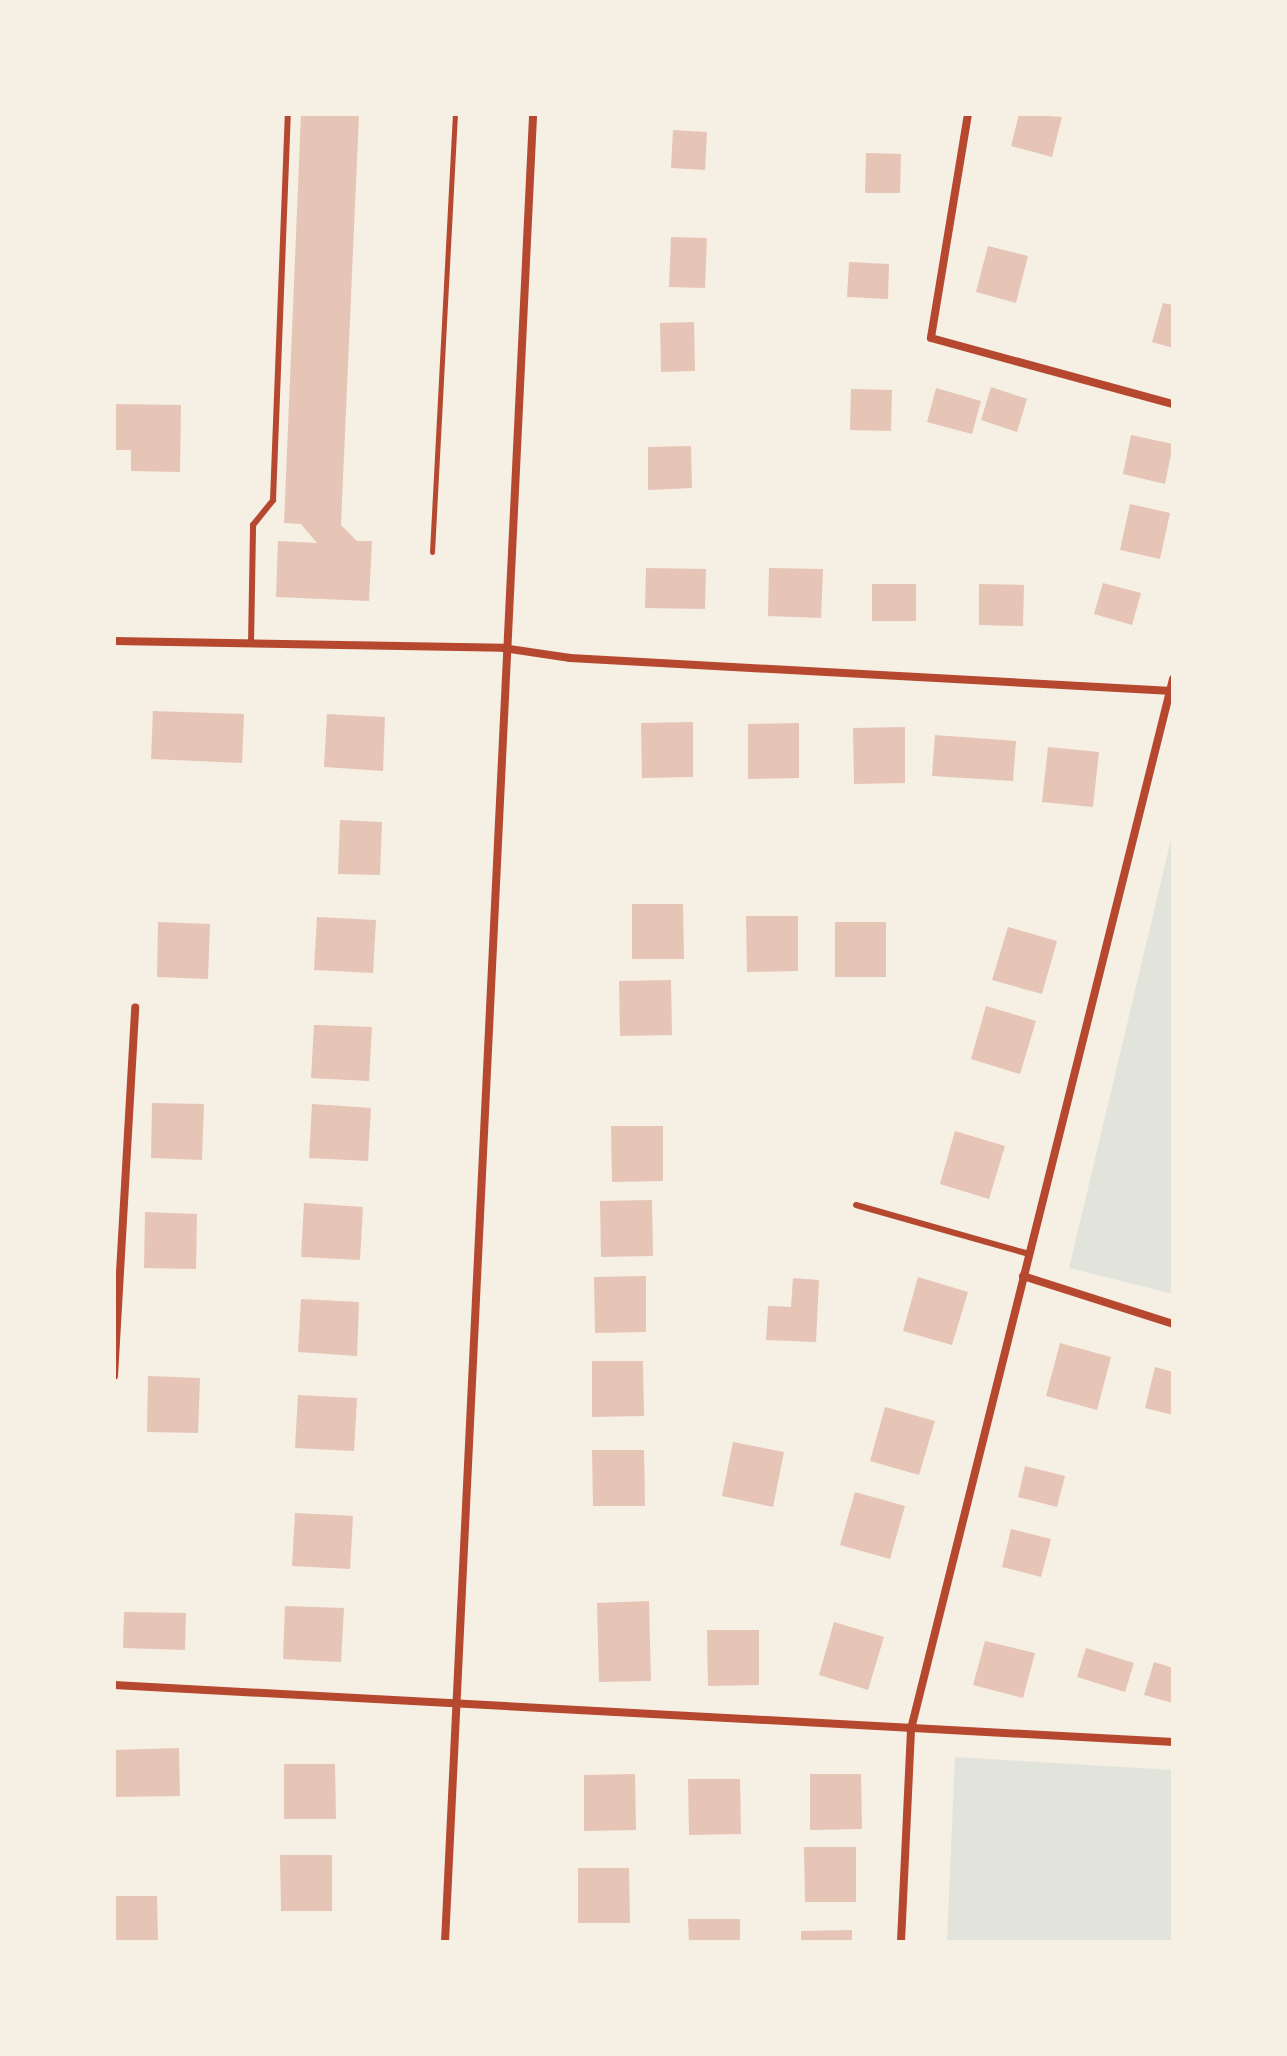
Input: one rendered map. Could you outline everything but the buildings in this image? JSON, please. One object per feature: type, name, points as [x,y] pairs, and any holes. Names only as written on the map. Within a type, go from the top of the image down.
[{"type":"street","points":[[445,1942],[503,648],[519,464],[533,114]]},
{"type":"street","points":[[968,114],[931,338],[1173,404]]},
{"type":"street","points":[[114,641],[503,648],[570,658],[1171,692]]},
{"type":"street","points":[[901,1942],[911,1729],[1173,679]]},
{"type":"street","points":[[114,1376],[135,1008]]},
{"type":"street","points":[[1023,1276],[1173,1324]]},
{"type":"street","points":[[114,1685],[458,1701],[1173,1742]]},
{"type":"lane","points":[[251,644],[253,525],[273,500],[288,114]]},
{"type":"lane","points":[[114,1176],[125,1177]]},
{"type":"lane","points":[[856,1205],[1029,1254]]},
{"type":"path","points":[[432,552],[455,114]]},
{"type":"shaded area","points":[[1173,831],[1173,1294],[1069,1268]]},
{"type":"shaded area","points":[[955,1757],[1173,1770],[1173,1942],[947,1942]]}]
